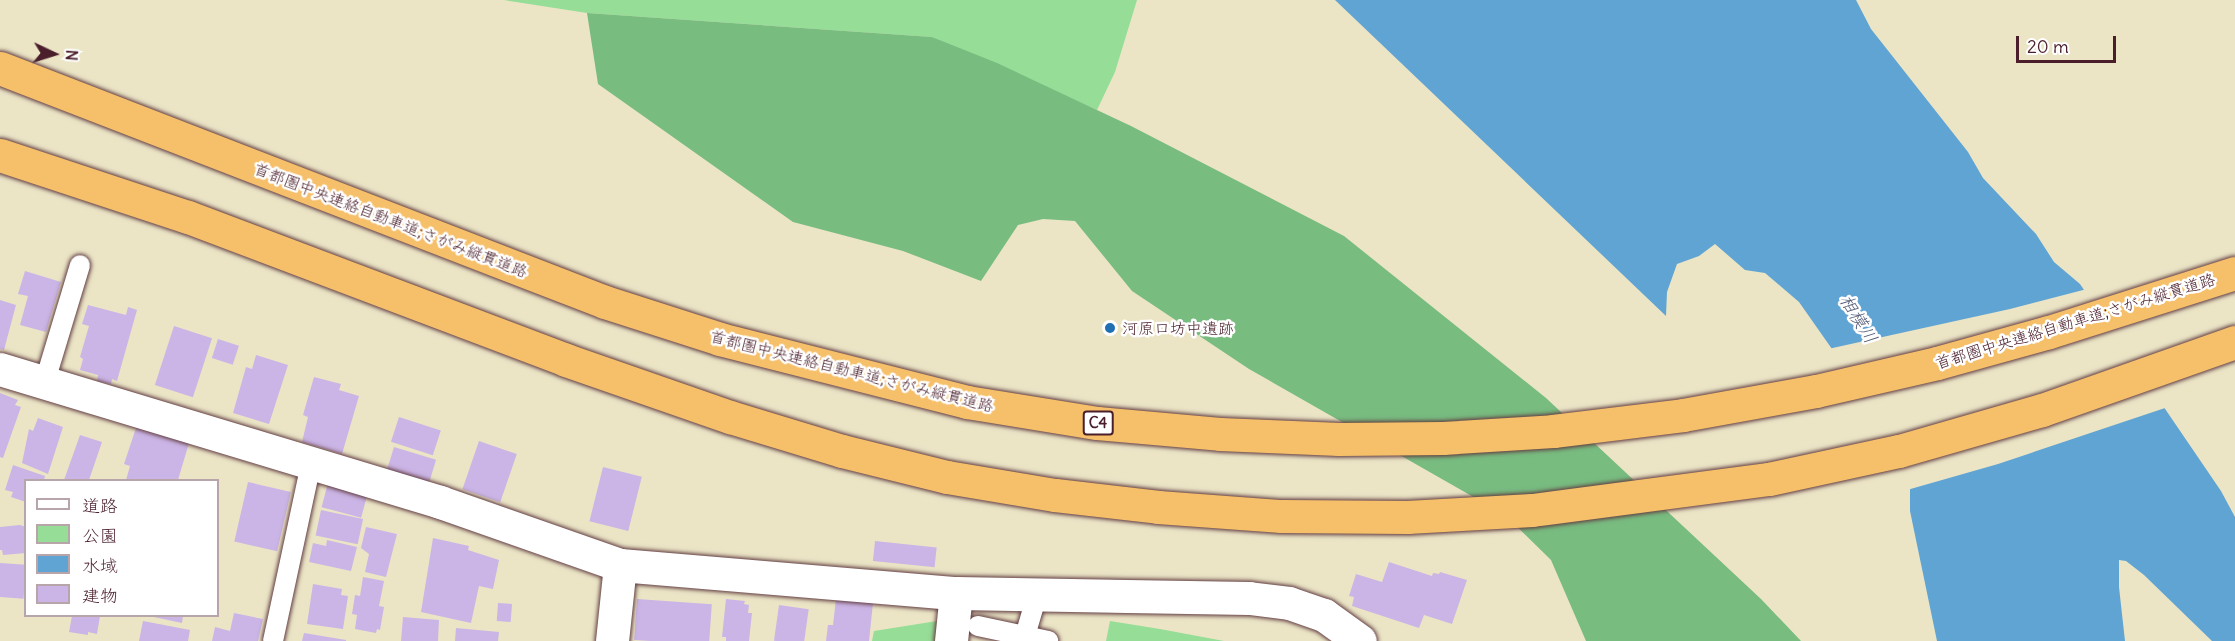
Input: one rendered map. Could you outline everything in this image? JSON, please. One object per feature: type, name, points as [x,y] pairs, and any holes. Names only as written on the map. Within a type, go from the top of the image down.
[{"type":"highway","name":"首都圏中央連絡自動車道;さがみ縦貫道路","points":[[0,68],[605,302],[720,339],[967,402],[1108,424],[1220,434],[1339,439],[1443,438],[1553,430],[1683,415],[1816,391],[1936,363],[2049,332],[2235,273]]},
{"type":"highway","points":[[0,155],[188,217],[566,360],[742,421],[842,451],[947,477],[1055,495],[1158,507],[1282,516],[1407,517],[1532,510],[1769,479],[1899,451],[2042,410],[2235,342]]},
{"type":"street","points":[[0,369],[440,502],[620,564],[956,593],[1249,598],[1289,603],[1324,615],[1360,641]]},
{"type":"street","points":[[612,641],[620,564]]},
{"type":"street","points":[[956,593],[965,633]]},
{"type":"lane","points":[[45,381],[80,265]]},
{"type":"lane","points":[[273,641],[311,463]]},
{"type":"lane","points":[[1025,636],[1037,595]]},
{"type":"lane","points":[[965,633],[1025,636],[1048,641]]},
{"type":"green space","points":[[504,0],[1137,0],[1115,72],[1097,110],[932,37],[587,13]]},
{"type":"green space","points":[[587,13],[932,37],[997,63],[1131,126],[1344,236],[1546,398],[1761,599],[1801,641],[1586,641],[1551,560],[1505,515],[1249,369],[1132,291],[1075,221],[1043,219],[1018,225],[981,281],[903,251],[793,222],[598,84]]},
{"type":"green space","points":[[937,621],[937,641],[872,641],[874,631]]},
{"type":"green space","points":[[1110,621],[1160,629],[1224,641],[1106,641]]},
{"type":"water","name":"相模川","points":[[1335,0],[1856,0],[1871,29],[1968,152],[1983,178],[2036,234],[2054,262],[2080,284],[2221,491],[2235,517],[2235,641],[2212,641],[2144,575],[2126,561],[2119,560],[2119,587],[2125,641],[1937,641],[1910,511],[1910,489],[1832,349],[1799,302],[1765,273],[1745,270],[1715,244],[1699,256],[1677,264],[1667,292],[1666,316]]},
{"type":"pier","points":[[2087,289],[2168,407],[1998,464],[1907,490],[1828,349],[2010,309]]},
{"type":"building","points":[[25,271],[61,282],[46,332],[20,325],[28,296],[18,294]]},
{"type":"building","points":[[0,300],[16,305],[4,350],[0,349]]},
{"type":"building","points":[[88,305],[126,315],[128,307],[137,310],[117,381],[112,379],[111,384],[97,381],[98,375],[80,370],[83,359],[80,357],[89,326],[82,324]]},
{"type":"building","points":[[174,326],[212,338],[193,397],[155,385]]},
{"type":"building","points":[[218,339],[239,346],[233,365],[212,358]]},
{"type":"building","points":[[256,355],[288,365],[269,424],[233,413],[246,367],[252,369]]},
{"type":"building","points":[[314,377],[341,384],[339,390],[359,396],[342,454],[302,442],[308,417],[303,415]]},
{"type":"building","points":[[0,393],[18,400],[15,405],[21,407],[3,458],[0,457]]},
{"type":"building","points":[[399,417],[441,431],[433,455],[391,442]]},
{"type":"building","points":[[38,418],[63,427],[48,474],[22,463],[29,429],[33,431]]},
{"type":"building","points":[[136,428],[189,443],[178,479],[126,479],[130,466],[124,464]]},
{"type":"building","points":[[80,435],[102,442],[89,479],[64,479]]},
{"type":"building","points":[[479,441],[517,454],[500,502],[462,489]]},
{"type":"building","points":[[394,447],[436,460],[429,483],[387,470]]},
{"type":"building","points":[[13,465],[45,476],[44,479],[24,479],[24,501],[11,497],[13,492],[5,490]]},
{"type":"building","points":[[603,467],[642,477],[628,531],[589,521]]},
{"type":"building","points":[[248,482],[291,492],[277,551],[234,541]]},
{"type":"building","points":[[328,483],[368,494],[361,518],[322,507]]},
{"type":"building","points":[[321,510],[363,519],[358,544],[316,535]]},
{"type":"building","points":[[24,526],[24,553],[3,555],[0,550],[0,527]]},
{"type":"building","points":[[366,527],[397,534],[386,577],[365,572],[369,554],[361,548]]},
{"type":"building","points":[[433,538],[469,546],[468,550],[499,560],[493,589],[479,586],[471,623],[421,612]]},
{"type":"building","points":[[327,540],[357,547],[351,571],[309,562],[313,543],[326,546]]},
{"type":"building","points":[[875,541],[937,547],[935,567],[873,561]]},
{"type":"building","points":[[1389,562],[1432,576],[1433,573],[1439,574],[1440,572],[1467,580],[1452,624],[1424,615],[1419,628],[1352,606],[1354,597],[1349,596],[1356,574],[1382,582]]},
{"type":"building","points":[[0,563],[24,565],[24,599],[0,597]]},
{"type":"building","points":[[363,577],[384,581],[379,606],[384,607],[380,630],[377,629],[376,633],[355,629],[357,615],[352,614],[355,595],[360,596]]},
{"type":"building","points":[[313,584],[342,589],[341,595],[348,596],[343,629],[307,624]]},
{"type":"building","points":[[637,599],[712,604],[709,641],[634,640]]},
{"type":"building","points":[[726,599],[745,601],[744,604],[749,605],[748,613],[752,613],[749,641],[726,641],[726,637],[722,637]]},
{"type":"building","points":[[836,599],[873,603],[869,641],[826,641],[828,625],[833,625]]},
{"type":"building","points":[[498,603],[512,604],[511,622],[497,621]]},
{"type":"building","points":[[779,605],[809,609],[804,641],[774,641]]},
{"type":"building","points":[[234,613],[263,619],[258,641],[212,641],[215,627],[230,631]]},
{"type":"building","points":[[72,617],[100,617],[97,634],[69,632]]},
{"type":"building","points":[[154,617],[183,617],[182,623]]},
{"type":"building","points":[[403,617],[439,620],[438,641],[401,641]]},
{"type":"building","points":[[143,621],[190,630],[188,641],[139,641]]},
{"type":"building","points":[[456,628],[499,632],[498,641],[455,641]]},
{"type":"building","points":[[304,633],[346,640],[346,641],[302,641]]},
{"type":"place","name":"河原口坊中遺跡","points":[[1110,328]]}]
